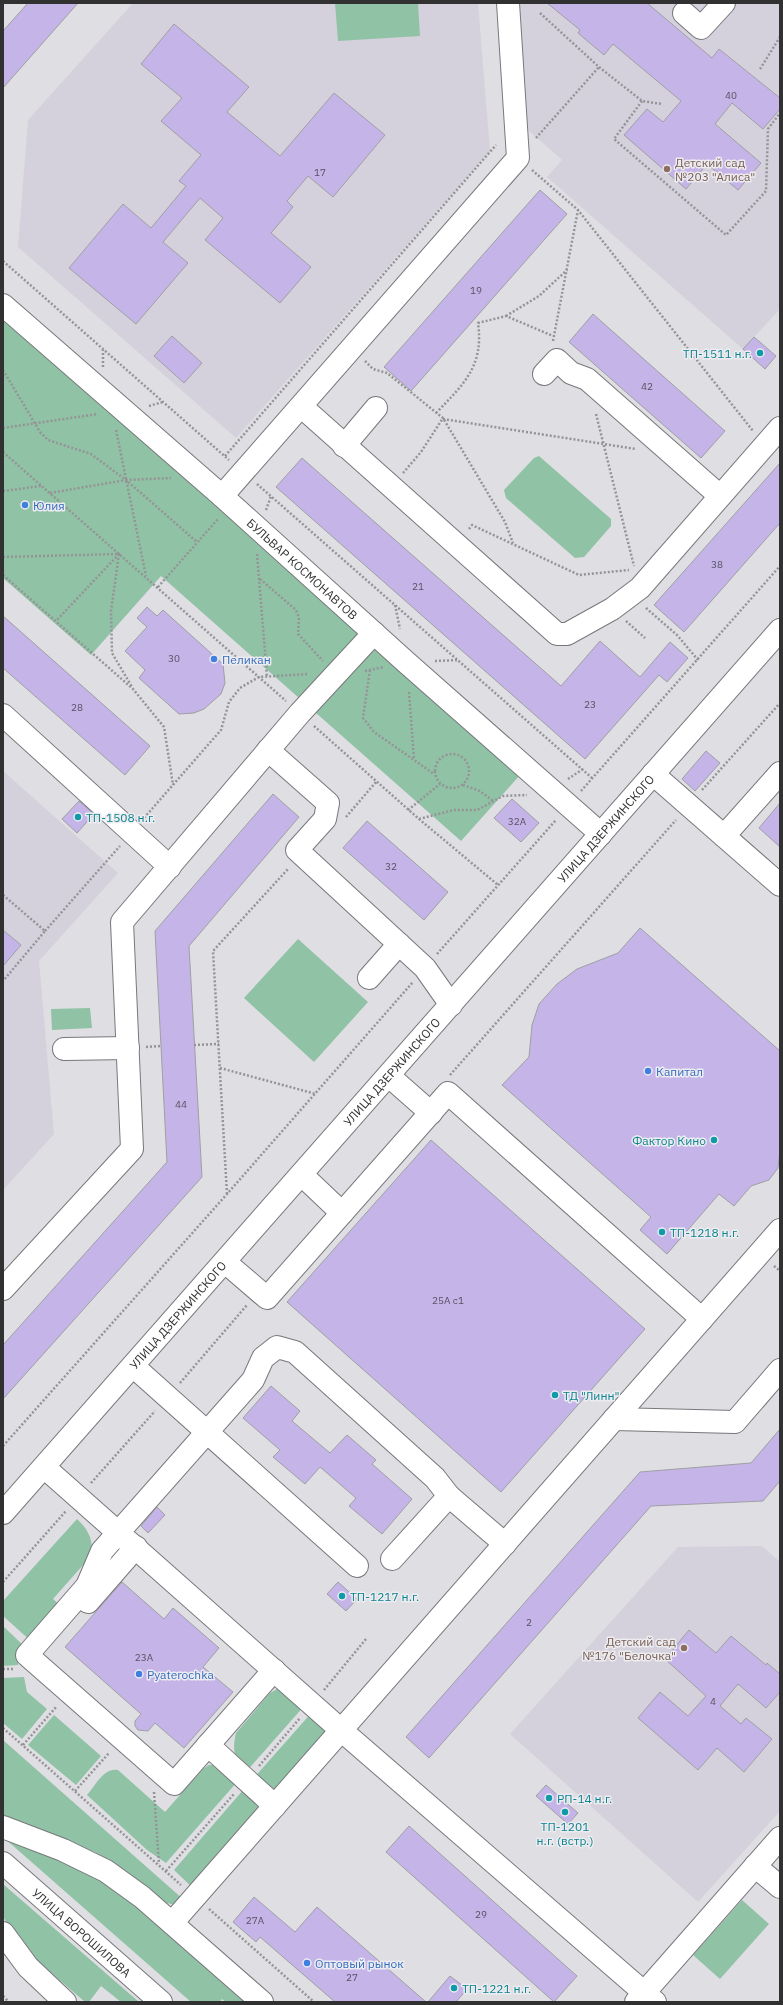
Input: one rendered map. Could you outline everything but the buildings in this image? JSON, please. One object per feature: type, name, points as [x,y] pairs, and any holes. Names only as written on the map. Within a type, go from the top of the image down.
[{"type":"street","points":[[227,500],[243,472],[302,407],[518,158],[508,3]]},
{"type":"street","points":[[684,13],[701,28],[724,3]]},
{"type":"street","name":"БУЛЬВАР КОСМОНАВТОВ","points":[[3,305],[227,500],[374,633],[602,834]]},
{"type":"street","points":[[544,374],[557,360],[571,373],[587,380],[720,496]]},
{"type":"street","points":[[302,407],[344,446],[457,543],[557,634],[567,634],[612,609],[640,588],[780,428]]},
{"type":"street","points":[[344,446],[376,408]]},
{"type":"street","name":"УЛИЦА ДЗЕРЖИНСКОГО","points":[[3,1513],[780,630]]},
{"type":"street","points":[[3,1289],[132,1149],[122,922],[300,713],[374,633]]},
{"type":"street","points":[[3,715],[170,867]]},
{"type":"street","points":[[268,750],[328,803],[325,819],[297,850],[425,968],[451,1005]]},
{"type":"street","points":[[653,774],[780,885]]},
{"type":"street","points":[[724,836],[780,774]]},
{"type":"street","points":[[369,978],[399,944]]},
{"type":"street","points":[[64,1050],[128,1048]]},
{"type":"street","points":[[389,1076],[431,1113]]},
{"type":"street","points":[[225,1262],[267,1298],[448,1093],[702,1319]]},
{"type":"street","points":[[302,1175],[342,1213]]},
{"type":"street","points":[[172,1922],[702,1319],[776,1242]]},
{"type":"street","points":[[274,1670],[174,1784],[27,1655],[87,1586],[102,1551],[253,1380],[263,1358],[277,1347],[295,1352],[435,1478],[449,1496],[505,1544]]},
{"type":"street","points":[[132,1366],[357,1566]]},
{"type":"street","points":[[614,1419],[735,1422],[780,1370]]},
{"type":"street","points":[[44,1467],[645,1999],[780,1838]]},
{"type":"street","points":[[392,1559],[449,1496]]},
{"type":"street","points":[[35,1661],[136,1547]]},
{"type":"street","points":[[208,1745],[275,1806]]},
{"type":"street","points":[[3,1827],[63,1850],[106,1872],[142,1897],[262,2002]]},
{"type":"street","name":"УЛИЦА ВОРОШИЛОВА","points":[[3,1863],[161,2002]]},
{"type":"street","points":[[755,1866],[780,1887]]},
{"type":"street","points":[[3,1933],[28,1967],[65,2002]]},
{"type":"path","points":[[540,13],[599,67],[642,101],[662,104]]},
{"type":"path","points":[[760,69],[780,37]]},
{"type":"path","points":[[518,158],[599,67]]},
{"type":"path","points":[[642,101],[614,139],[726,235],[766,190],[768,128],[780,113]]},
{"type":"path","points":[[225,456],[496,146],[496,138]]},
{"type":"path","points":[[496,146],[518,158],[578,210],[765,445]]},
{"type":"path","points":[[558,345],[553,340],[553,336],[568,270],[578,210]]},
{"type":"path","points":[[3,262],[592,778]]},
{"type":"path","points":[[436,413],[461,387],[478,357],[480,337],[478,323],[506,316],[539,296],[568,270]]},
{"type":"path","points":[[506,316],[553,336]]},
{"type":"path","points":[[352,349],[373,369],[387,373],[443,418],[505,522],[513,543]]},
{"type":"path","points":[[3,370],[40,432],[48,440],[91,454],[126,480],[197,542]]},
{"type":"path","points":[[594,408],[603,443]]},
{"type":"path","points":[[3,428],[105,413]]},
{"type":"path","points":[[443,418],[640,450]]},
{"type":"path","points":[[392,487],[421,452],[443,418]]},
{"type":"path","points":[[116,427],[146,577]]},
{"type":"path","points":[[3,452],[158,587],[418,819],[498,885]]},
{"type":"path","points":[[50,493],[126,480],[200,477]]},
{"type":"path","points":[[3,491],[41,486]]},
{"type":"path","points":[[267,677],[256,541],[271,496]]},
{"type":"path","points":[[158,587],[197,542],[227,500]]},
{"type":"path","points":[[457,543],[472,525],[579,575],[635,570]]},
{"type":"path","points":[[3,556],[119,554]]},
{"type":"path","points":[[56,622],[119,554]]},
{"type":"path","points":[[119,554],[111,611],[112,653],[133,689],[164,727],[172,785]]},
{"type":"path","points":[[3,1446],[316,1094],[425,968],[780,566]]},
{"type":"path","points":[[3,574],[133,689]]},
{"type":"path","points":[[259,578],[296,610],[299,618],[298,634],[337,673]]},
{"type":"path","points":[[612,609],[645,638]]},
{"type":"path","points":[[370,670],[363,718],[374,732],[434,774],[440,784],[452,789],[463,785],[480,791],[493,801]]},
{"type":"path","points":[[3,981],[221,730],[229,702],[240,688],[259,677]]},
{"type":"path","points":[[434,774],[436,762],[446,754],[458,754],[468,762],[469,774],[463,785]]},
{"type":"path","points":[[418,819],[454,810],[477,810],[503,796],[535,794],[552,790],[583,769]]},
{"type":"path","points":[[341,823],[376,782]]},
{"type":"path","points":[[408,810],[440,784]]},
{"type":"path","points":[[227,1194],[213,950],[298,858],[304,856]]},
{"type":"path","points":[[3,895],[45,931]]},
{"type":"path","points":[[194,1045],[218,1044]]},
{"type":"path","points":[[220,1068],[316,1094]]},
{"type":"path","points":[[166,1871],[312,1704],[366,1639]]},
{"type":"path","points":[[23,1745],[61,1702]]},
{"type":"path","points":[[3,1728],[314,2002]]},
{"type":"path","points":[[75,1791],[113,1748]]},
{"type":"path","points":[[154,1785],[159,1865]]},
{"type":"path","points":[[3,1996],[10,2002]]},
{"type":"shaded area","points":[[133,3],[478,3],[490,151],[236,438],[18,247],[28,120]]},
{"type":"shaded area","name":"Детский сад №203 \"Алиса\"","points":[[519,3],[780,3],[780,309],[743,349],[547,177],[562,160],[527,129]]},
{"type":"shaded area","points":[[3,771],[118,873],[39,961],[54,1134],[3,1190]]},
{"type":"shaded area","name":"Детский сад №176 \"Белочка\"","points":[[762,1546],[780,1562],[780,1811],[698,1902],[510,1734],[678,1547]]},
{"type":"green space","points":[[335,3],[418,3],[420,36],[338,41]]},
{"type":"green space","points":[[3,318],[520,775],[461,841],[161,576],[91,655],[3,578]]},
{"type":"green space","points":[[539,456],[611,519],[611,526],[584,557],[575,558],[506,498],[504,490],[534,458]]},
{"type":"green space","points":[[298,939],[368,1002],[314,1062],[244,998]]},
{"type":"green space","points":[[90,1008],[92,1028],[52,1030],[51,1009]]},
{"type":"green space","points":[[77,1519],[87,1531],[91,1540],[91,1556],[53,1599],[63,1608],[32,1642],[3,1616],[3,1601]]},
{"type":"green space","points":[[3,1626],[26,1648],[18,1657],[18,1665],[3,1666]]},
{"type":"green space","points":[[24,1677],[27,1692],[47,1709],[22,1739],[3,1723],[3,1678]]},
{"type":"green space","points":[[279,1688],[305,1705],[245,1773],[236,1759],[234,1745],[236,1733],[270,1693]]},
{"type":"green space","points":[[313,1711],[331,1726],[277,1794],[252,1780]]},
{"type":"green space","points":[[54,1715],[101,1756],[76,1785],[28,1745]]},
{"type":"green space","points":[[3,1740],[184,1900],[175,1905],[163,1902],[125,1871],[95,1852],[3,1818]]},
{"type":"green space","points":[[209,1765],[216,1765],[237,1782],[166,1863],[147,1850],[87,1795],[104,1774],[108,1771],[118,1770],[165,1812],[203,1769]]},
{"type":"green space","points":[[244,1789],[262,1808],[195,1890],[174,1870]]},
{"type":"green space","points":[[3,1837],[29,1846],[116,1887],[251,2002],[226,2002],[222,1999],[220,2002],[191,2002]]},
{"type":"green space","points":[[3,1884],[139,2002],[121,2002],[101,1986],[89,2002],[85,2002],[27,1952],[3,1916]]},
{"type":"green space","points":[[742,1900],[769,1924],[720,1979],[693,1955]]},
{"type":"place","name":"Детский сад №203 \"Алиса\"","points":[[667,169]]},
{"type":"place","name":"ТП-1511 н.г.","points":[[760,353]]},
{"type":"place","name":"Юлия","points":[[25,505]]},
{"type":"place","name":"Пеликан","points":[[214,659]]},
{"type":"place","name":"ТП-1508 н.г.","points":[[78,817]]},
{"type":"place","name":"Капитал","points":[[648,1071]]},
{"type":"place","name":"Фактор Кино","points":[[714,1140]]},
{"type":"place","name":"ТП-1218 н.г.","points":[[662,1232]]},
{"type":"place","name":"ТД \"Линн\"","points":[[555,1395]]},
{"type":"place","name":"ТП-1217 н.г.","points":[[342,1596]]},
{"type":"place","name":"Детский сад №176 \"Белочка\"","points":[[684,1648]]},
{"type":"place","name":"Pyaterochka","points":[[139,1674]]},
{"type":"place","name":"РП-14 н.г.","points":[[549,1798]]},
{"type":"place","name":"ТП-1201 н.г. (встр.)","points":[[565,1812]]},
{"type":"place","name":"Оптовый рынок","points":[[307,1963]]},
{"type":"place","name":"ТП-1221 н.г.","points":[[454,1988]]}]
